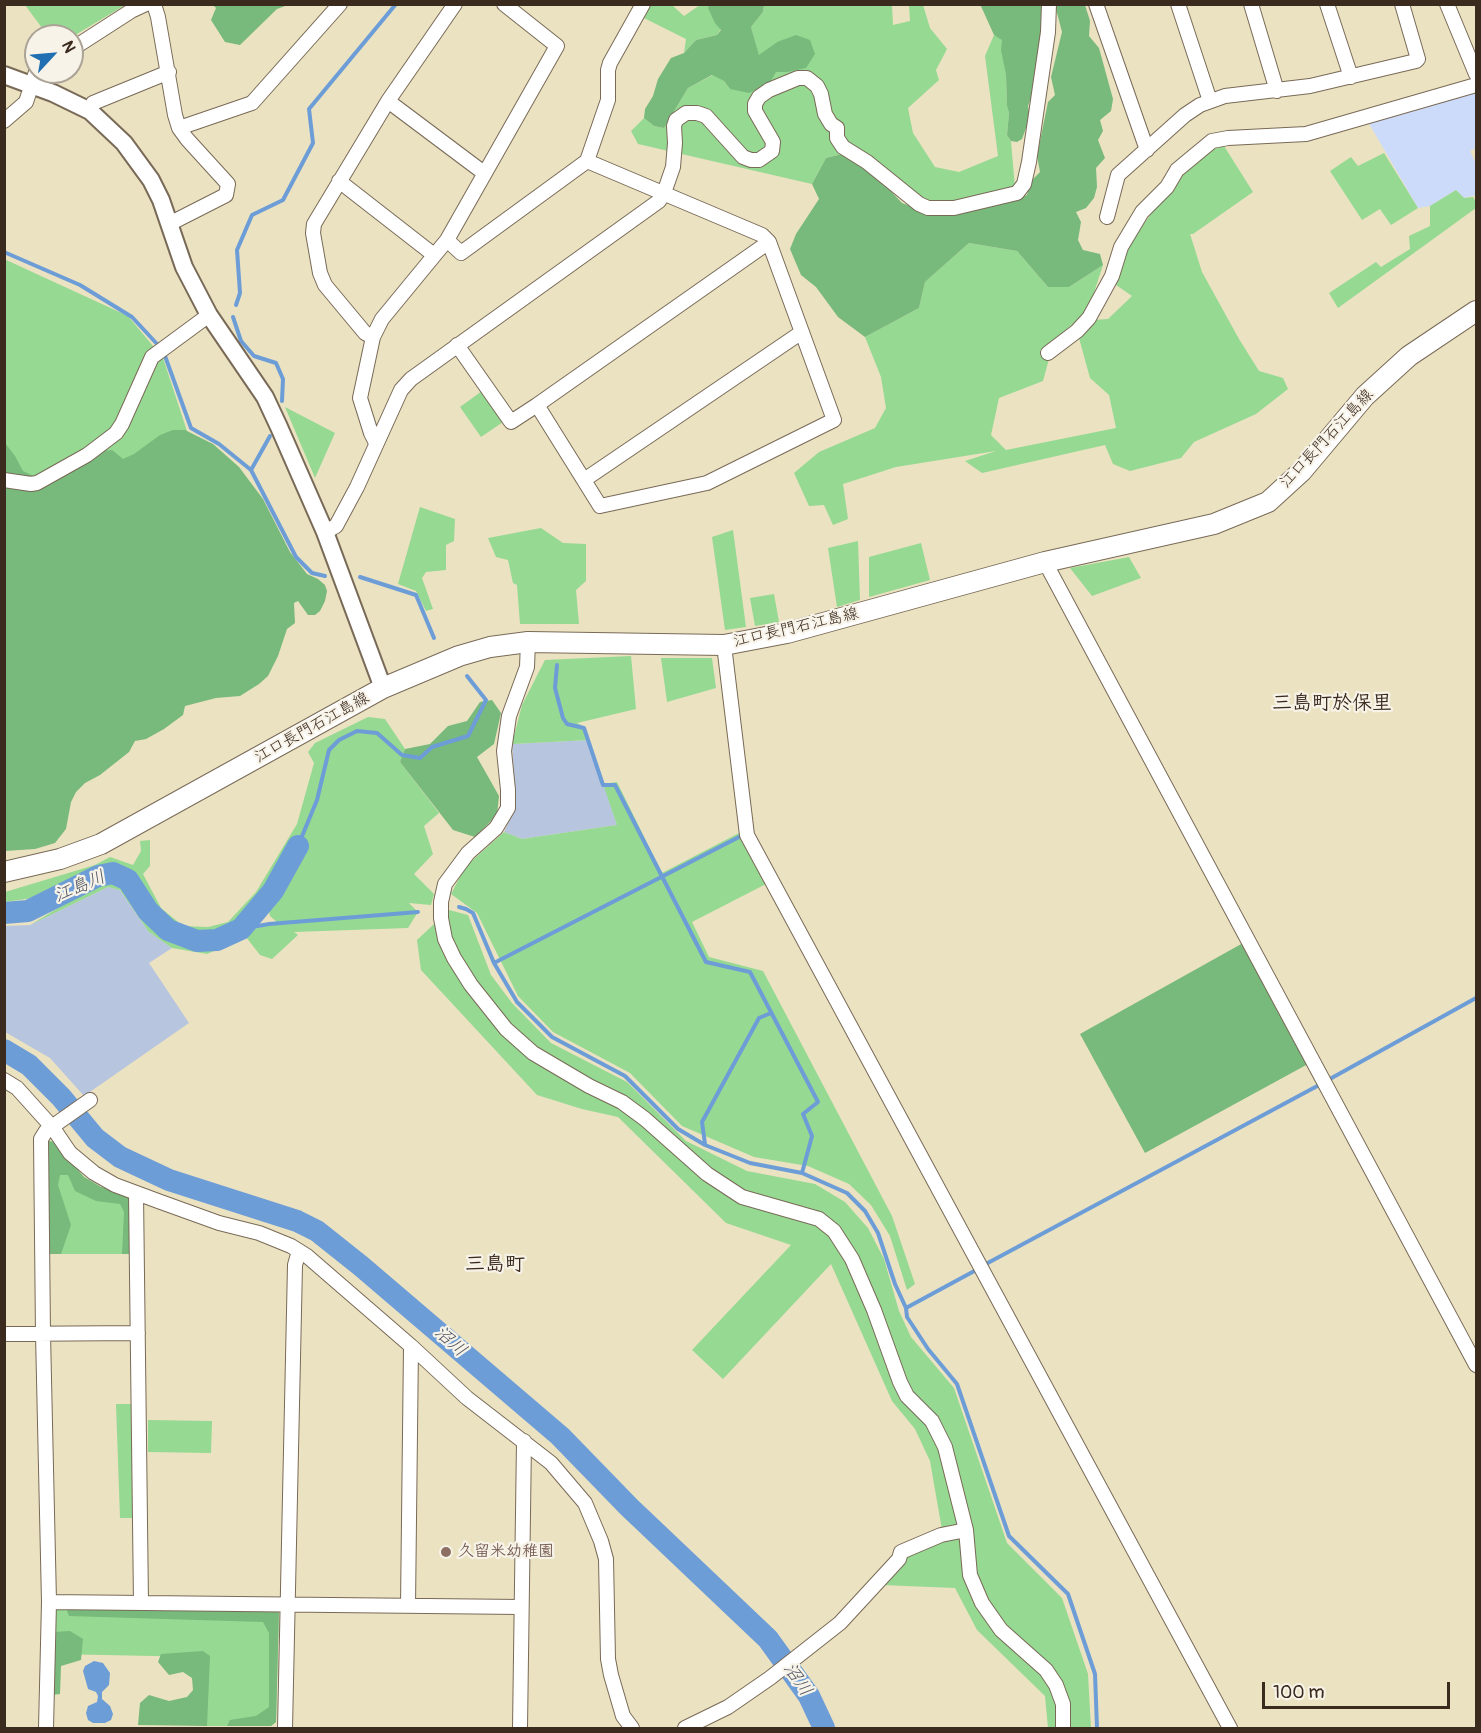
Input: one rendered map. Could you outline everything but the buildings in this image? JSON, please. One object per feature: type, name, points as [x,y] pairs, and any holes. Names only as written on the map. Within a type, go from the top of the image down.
[{"type":"main road","name":"江口長門石江島線","points":[[4,872],[60,859],[101,844],[383,688],[459,656],[490,647],[528,642],[724,645],[787,633],[1045,562],[1214,524],[1268,502],[1302,471],[1374,388],[1409,356],[1476,311]]},
{"type":"street","points":[[84,41],[146,4]]},
{"type":"street","points":[[154,4],[179,128],[228,184],[226,195],[169,224]]},
{"type":"street","points":[[179,128],[252,103],[340,4]]},
{"type":"street","points":[[373,338],[365,333],[325,285],[320,273],[313,233],[314,224],[388,101],[455,4]]},
{"type":"street","points":[[376,443],[360,398],[373,338],[382,319],[447,240],[557,46],[504,4]]},
{"type":"street","points":[[447,240],[461,253],[586,161],[608,100],[610,63],[643,4]]},
{"type":"street","points":[[325,532],[336,526],[357,487],[401,390],[411,379],[659,201],[673,167],[674,126],[676,120],[686,113],[706,116],[744,157],[759,160],[772,151],[773,142],[755,111],[754,104],[769,90],[798,78],[807,78],[817,86],[825,114],[831,124],[837,128],[837,138],[843,147],[867,162],[919,204],[928,208],[954,208],[1017,193],[1024,184],[1029,162],[1048,33],[1049,4]]},
{"type":"street","points":[[1096,4],[1147,150]]},
{"type":"street","points":[[1178,4],[1210,101]]},
{"type":"street","points":[[1251,4],[1277,91]]},
{"type":"street","points":[[1327,4],[1351,77]]},
{"type":"street","points":[[1107,217],[1118,174],[1185,115],[1210,101],[1226,96],[1277,91],[1351,77],[1418,59],[1402,4]]},
{"type":"street","points":[[1447,4],[1476,74]]},
{"type":"street","points":[[90,111],[93,103],[169,72]]},
{"type":"street","points":[[4,75],[24,77]]},
{"type":"street","points":[[4,121],[26,102],[31,84]]},
{"type":"street","points":[[43,84],[90,111],[124,142],[151,180],[184,267],[209,315],[265,397],[325,532],[383,688]]},
{"type":"street","points":[[1048,353],[1077,331],[1089,318],[1112,276],[1121,247],[1142,212],[1167,187],[1177,170],[1212,141],[1228,138],[1306,134],[1476,85]]},
{"type":"street","points":[[388,101],[484,173]]},
{"type":"street","points":[[537,405],[600,506],[707,483],[834,420],[769,242],[762,236],[586,161]]},
{"type":"street","points":[[339,181],[434,255]]},
{"type":"street","points":[[457,345],[511,422],[769,242]]},
{"type":"street","points":[[4,480],[37,483],[87,455],[116,433],[152,357],[209,315]]},
{"type":"street","points":[[584,480],[802,332]]},
{"type":"street","points":[[1045,562],[1476,1365]]},
{"type":"street","points":[[528,642],[527,667],[509,716],[504,750],[508,790],[507,808],[496,828],[468,853],[445,884],[441,902],[441,918],[454,958],[471,985],[506,1029],[533,1053],[621,1102],[645,1119],[707,1174],[742,1197],[819,1219],[834,1232],[852,1259],[874,1310],[900,1382],[908,1396],[932,1421],[945,1446],[966,1530],[970,1575],[982,1603],[1001,1630],[1046,1670],[1056,1685],[1063,1704],[1063,1728]]},
{"type":"street","points":[[724,645],[747,835],[1230,1728]]},
{"type":"street","points":[[4,1080],[17,1088],[53,1128],[70,1153],[94,1173],[115,1185],[136,1193],[219,1223],[259,1233],[299,1251],[411,1346],[467,1398],[551,1463],[585,1503],[606,1559],[608,1659],[623,1716],[632,1728]]},
{"type":"street","points":[[46,1728],[49,1602],[41,1139],[46,1131],[90,1100]]},
{"type":"street","points":[[136,1193],[141,1603]]},
{"type":"street","points":[[285,1728],[295,1265],[299,1251]]},
{"type":"street","points":[[4,1334],[138,1333]]},
{"type":"street","points":[[408,1606],[411,1346]]},
{"type":"street","points":[[520,1728],[524,1441]]},
{"type":"street","points":[[685,1728],[728,1707],[770,1678],[840,1623],[899,1559],[901,1552],[941,1535],[966,1530]]},
{"type":"street","points":[[49,1602],[521,1607]]},
{"type":"shaded area","points":[[1476,89],[1476,148],[1470,151],[1476,164],[1476,195],[1464,198],[1456,190],[1430,206],[1418,208],[1367,120]]},
{"type":"shaded area","points":[[589,740],[617,825],[522,839],[504,832],[516,806],[512,744]]},
{"type":"shaded area","points":[[108,887],[120,890],[149,932],[172,948],[149,963],[189,1023],[84,1096],[50,1058],[5,1032],[5,926],[30,925]]},
{"type":"green space","points":[[980,4],[1041,5],[1039,60],[1033,93],[1028,106],[1030,117],[1022,139],[1017,142],[1011,141],[1007,135],[1009,113],[1006,75],[1001,50],[1002,40],[994,35]]},
{"type":"green space","points":[[25,5],[125,5],[84,30],[84,24],[39,24]]},
{"type":"green space","points":[[213,5],[288,5],[277,9],[240,45],[225,42],[211,20],[216,8]]},
{"type":"green space","points":[[651,5],[672,5],[684,16],[700,5],[709,5],[708,8],[721,29],[717,35],[696,40],[684,53],[686,39],[642,17]]},
{"type":"green space","points":[[709,5],[764,5],[763,12],[751,27],[759,55],[777,42],[796,35],[810,40],[815,54],[806,68],[776,72],[769,84],[749,93],[730,89],[724,81],[712,75],[688,88],[664,128],[654,126],[644,118],[645,109],[653,96],[658,79],[671,58],[684,53],[696,40],[717,35],[721,30],[715,23],[708,8]]},
{"type":"green space","points":[[764,5],[892,5],[893,25],[910,21],[909,5],[923,5],[930,28],[947,49],[936,70],[939,80],[908,108],[913,133],[935,167],[959,172],[998,156],[985,56],[994,35],[1002,39],[1009,113],[1007,135],[1011,141],[1015,188],[960,204],[927,203],[842,154],[826,158],[812,184],[638,144],[631,131],[644,118],[654,126],[664,128],[688,88],[713,75],[724,81],[730,89],[776,72],[787,72],[777,42],[759,56],[751,27],[763,12]]},
{"type":"green space","points":[[1055,5],[1085,5],[1090,21],[1089,36],[1099,48],[1113,99],[1111,111],[1100,120],[1103,131],[1098,140],[1105,158],[1096,168],[1097,187],[1094,198],[1086,208],[1076,212],[1081,222],[1078,240],[1083,250],[1100,254],[1103,265],[1069,287],[1048,287],[1017,251],[969,243],[925,282],[919,308],[865,337],[838,317],[816,287],[801,275],[790,249],[796,234],[819,199],[812,184],[826,158],[842,154],[871,170],[902,203],[921,210],[1011,201],[1027,195],[1031,181],[1040,172],[1037,156],[1048,102],[1055,95],[1051,77],[1062,32]]},
{"type":"green space","points":[[1224,146],[1253,192],[1190,234],[1202,272],[1259,371],[1283,378],[1288,389],[1256,414],[1194,442],[1181,458],[1130,471],[1113,464],[1105,445],[982,473],[965,461],[996,451],[896,467],[843,484],[848,519],[833,525],[824,505],[809,506],[794,473],[819,452],[875,428],[886,408],[881,377],[865,337],[919,308],[925,282],[969,243],[1017,251],[1048,287],[1069,287],[1103,265],[1088,311],[1042,350],[1049,359],[1043,381],[999,398],[991,435],[1006,450],[1116,428],[1109,395],[1090,378],[1079,338],[1093,320],[1108,319],[1132,296],[1116,285],[1125,250],[1182,171],[1207,151]]},
{"type":"green space","points":[[1384,153],[1418,208],[1391,225],[1380,209],[1362,220],[1330,171],[1351,157],[1358,166]]},
{"type":"green space","points":[[1456,190],[1464,198],[1473,197],[1476,208],[1338,308],[1329,293],[1376,262],[1381,267],[1410,249],[1409,236],[1430,226],[1430,206]]},
{"type":"green space","points":[[4,259],[128,316],[163,358],[187,431],[109,477],[34,491],[5,448]]},
{"type":"green space","points":[[482,391],[503,422],[481,437],[460,407]]},
{"type":"green space","points":[[285,407],[335,433],[315,478]]},
{"type":"green space","points":[[173,430],[185,430],[213,444],[239,467],[263,499],[290,552],[307,574],[325,585],[327,591],[325,601],[315,615],[308,615],[298,601],[294,603],[295,623],[287,629],[268,676],[259,684],[240,696],[216,698],[185,706],[183,715],[146,739],[135,741],[129,752],[76,792],[71,802],[66,829],[55,843],[35,849],[5,851],[5,443],[23,471],[38,478],[101,451],[112,450],[123,459],[160,435]]},
{"type":"green space","points":[[420,507],[455,519],[454,541],[446,545],[446,570],[426,572],[422,578],[433,609],[426,611],[416,591],[398,584]]},
{"type":"green space","points":[[541,528],[563,543],[586,544],[586,581],[576,590],[579,624],[520,624],[517,585],[513,583],[508,560],[496,557],[488,538]]},
{"type":"green space","points":[[733,530],[746,627],[725,630],[712,537]]},
{"type":"green space","points":[[858,541],[860,600],[837,607],[828,548]]},
{"type":"green space","points":[[921,543],[930,580],[869,597],[869,557]]},
{"type":"green space","points":[[1129,557],[1141,578],[1092,596],[1070,568]]},
{"type":"green space","points":[[774,594],[779,622],[755,626],[750,598]]},
{"type":"green space","points":[[631,656],[636,709],[577,723],[585,727],[589,740],[512,744],[522,705],[545,660]]},
{"type":"green space","points":[[661,658],[712,658],[716,688],[667,702]]},
{"type":"green space","points":[[492,700],[501,713],[494,744],[477,757],[499,796],[497,815],[475,837],[453,830],[400,762],[405,749],[430,744],[448,726],[467,721],[480,702]]},
{"type":"green space","points":[[368,717],[385,719],[405,749],[400,762],[439,813],[424,826],[433,854],[414,874],[434,894],[431,905],[409,903],[418,912],[408,928],[294,932],[298,935],[272,959],[260,955],[246,937],[207,954],[172,948],[149,932],[120,890],[108,887],[30,925],[103,881],[117,881],[126,886],[154,926],[174,939],[206,946],[246,931],[278,923],[270,916],[266,895],[232,925],[206,933],[179,931],[152,907],[137,877],[121,869],[100,868],[33,898],[5,902],[5,892],[95,865],[110,857],[133,865],[141,851],[140,841],[150,840],[150,866],[143,874],[161,908],[183,926],[208,927],[228,922],[256,892],[297,824],[314,763],[308,752],[315,743]]},
{"type":"green space","points":[[617,782],[662,873],[739,833],[766,884],[692,922],[709,957],[763,971],[892,1216],[915,1284],[907,1290],[890,1236],[871,1205],[849,1184],[808,1166],[754,1157],[682,1126],[630,1073],[553,1032],[518,996],[477,913],[451,894],[465,867],[504,832],[522,839],[617,825],[603,784]]},
{"type":"green space","points":[[449,910],[468,915],[491,975],[512,1003],[551,1043],[627,1082],[686,1141],[747,1171],[815,1184],[845,1202],[868,1228],[884,1259],[899,1311],[911,1337],[954,1388],[1007,1543],[1062,1598],[1088,1674],[1091,1728],[1048,1728],[1045,1696],[977,1630],[955,1588],[881,1585],[908,1554],[942,1530],[930,1461],[915,1429],[892,1401],[831,1264],[723,1379],[692,1350],[791,1245],[726,1223],[618,1117],[537,1095],[421,970],[417,940]]},
{"type":"green space","points":[[1243,943],[1308,1064],[1145,1153],[1080,1034]]},
{"type":"green space","points":[[49,1141],[54,1142],[84,1177],[101,1187],[125,1194],[131,1254],[48,1254]]},
{"type":"green space","points":[[49,1141],[54,1142],[84,1177],[101,1187],[128,1196],[131,1202],[131,1254],[122,1254],[124,1212],[120,1204],[96,1201],[75,1191],[68,1175],[60,1175],[58,1185],[71,1225],[61,1254],[48,1254],[46,1144]]},
{"type":"green space","points":[[116,1404],[132,1404],[134,1518],[120,1518]]},
{"type":"green space","points":[[148,1420],[212,1421],[211,1453],[148,1452]]},
{"type":"green space","points":[[54,1608],[279,1610],[276,1722],[271,1726],[203,1726],[205,1657],[53,1654]]},
{"type":"green space","points":[[66,1608],[279,1610],[276,1722],[271,1726],[227,1726],[230,1720],[256,1716],[269,1707],[269,1633],[263,1622],[69,1616]]},
{"type":"green space","points":[[70,1631],[83,1639],[81,1660],[61,1666],[60,1694],[52,1695],[54,1632]]},
{"type":"green space","points":[[203,1651],[210,1656],[207,1726],[138,1725],[140,1703],[149,1695],[169,1701],[187,1697],[193,1690],[192,1678],[183,1672],[169,1675],[158,1662],[161,1654]]},
{"type":"water","points":[[94,1661],[103,1663],[110,1673],[109,1685],[102,1692],[102,1699],[110,1706],[113,1714],[111,1720],[105,1723],[93,1723],[88,1720],[86,1713],[88,1706],[97,1702],[98,1696],[96,1692],[88,1689],[83,1671],[85,1666]]},
{"type":"waterway","points":[[236,305],[240,293],[237,250],[252,215],[283,200],[313,143],[309,109],[396,4]]},
{"type":"waterway","points":[[4,252],[80,285],[132,317],[158,345]]},
{"type":"waterway","points":[[233,317],[241,341],[254,356],[276,363],[283,379],[282,401]]},
{"type":"waterway","points":[[165,356],[191,428],[219,444],[251,470]]},
{"type":"waterway","points":[[270,436],[251,470],[296,557],[312,573],[325,576]]},
{"type":"waterway","points":[[360,577],[416,595],[434,638]]},
{"type":"waterway","points":[[557,665],[555,688],[563,718],[567,724],[584,728],[603,785],[615,785],[706,962],[750,972],[818,1102],[803,1114],[812,1136],[802,1173]]},
{"type":"waterway","points":[[298,846],[317,800],[329,750],[339,740],[357,731],[377,733],[402,755],[420,758],[432,747],[468,736],[486,700],[467,676]]},
{"type":"waterway","points":[[494,963],[741,836]]},
{"type":"waterway","name":"江島川","points":[[4,913],[28,911],[98,876],[113,873],[128,880],[148,911],[168,930],[197,941],[217,940],[241,929],[273,891],[298,846]]},
{"type":"waterway","points":[[459,907],[473,913],[494,963],[517,1002],[552,1037],[625,1076],[678,1129],[705,1145],[750,1163],[802,1173],[847,1193],[865,1211],[878,1233],[895,1284],[906,1308],[907,1317],[928,1349],[957,1384],[1009,1536],[1068,1594],[1095,1674],[1097,1728]]},
{"type":"waterway","points":[[241,929],[269,924],[418,912]]},
{"type":"waterway","points":[[1328,1080],[1476,998]]},
{"type":"waterway","points":[[705,1144],[702,1122],[759,1018],[771,1013]]},
{"type":"waterway","name":"沼川","points":[[4,1050],[29,1065],[61,1097],[95,1138],[120,1157],[169,1180],[297,1221],[317,1231],[361,1266],[560,1436],[629,1507],[768,1639],[809,1696],[824,1728]]},
{"type":"waterway","points":[[984,1265],[1321,1084]]},
{"type":"waterway","points":[[906,1308],[978,1269]]},
{"type":"place","name":"久留米幼稚園","points":[[446,1552]]},
{"type":"district","name":"三島町於保里","points":[[1332,704]]},
{"type":"district","name":"三島町","points":[[495,1265]]}]
